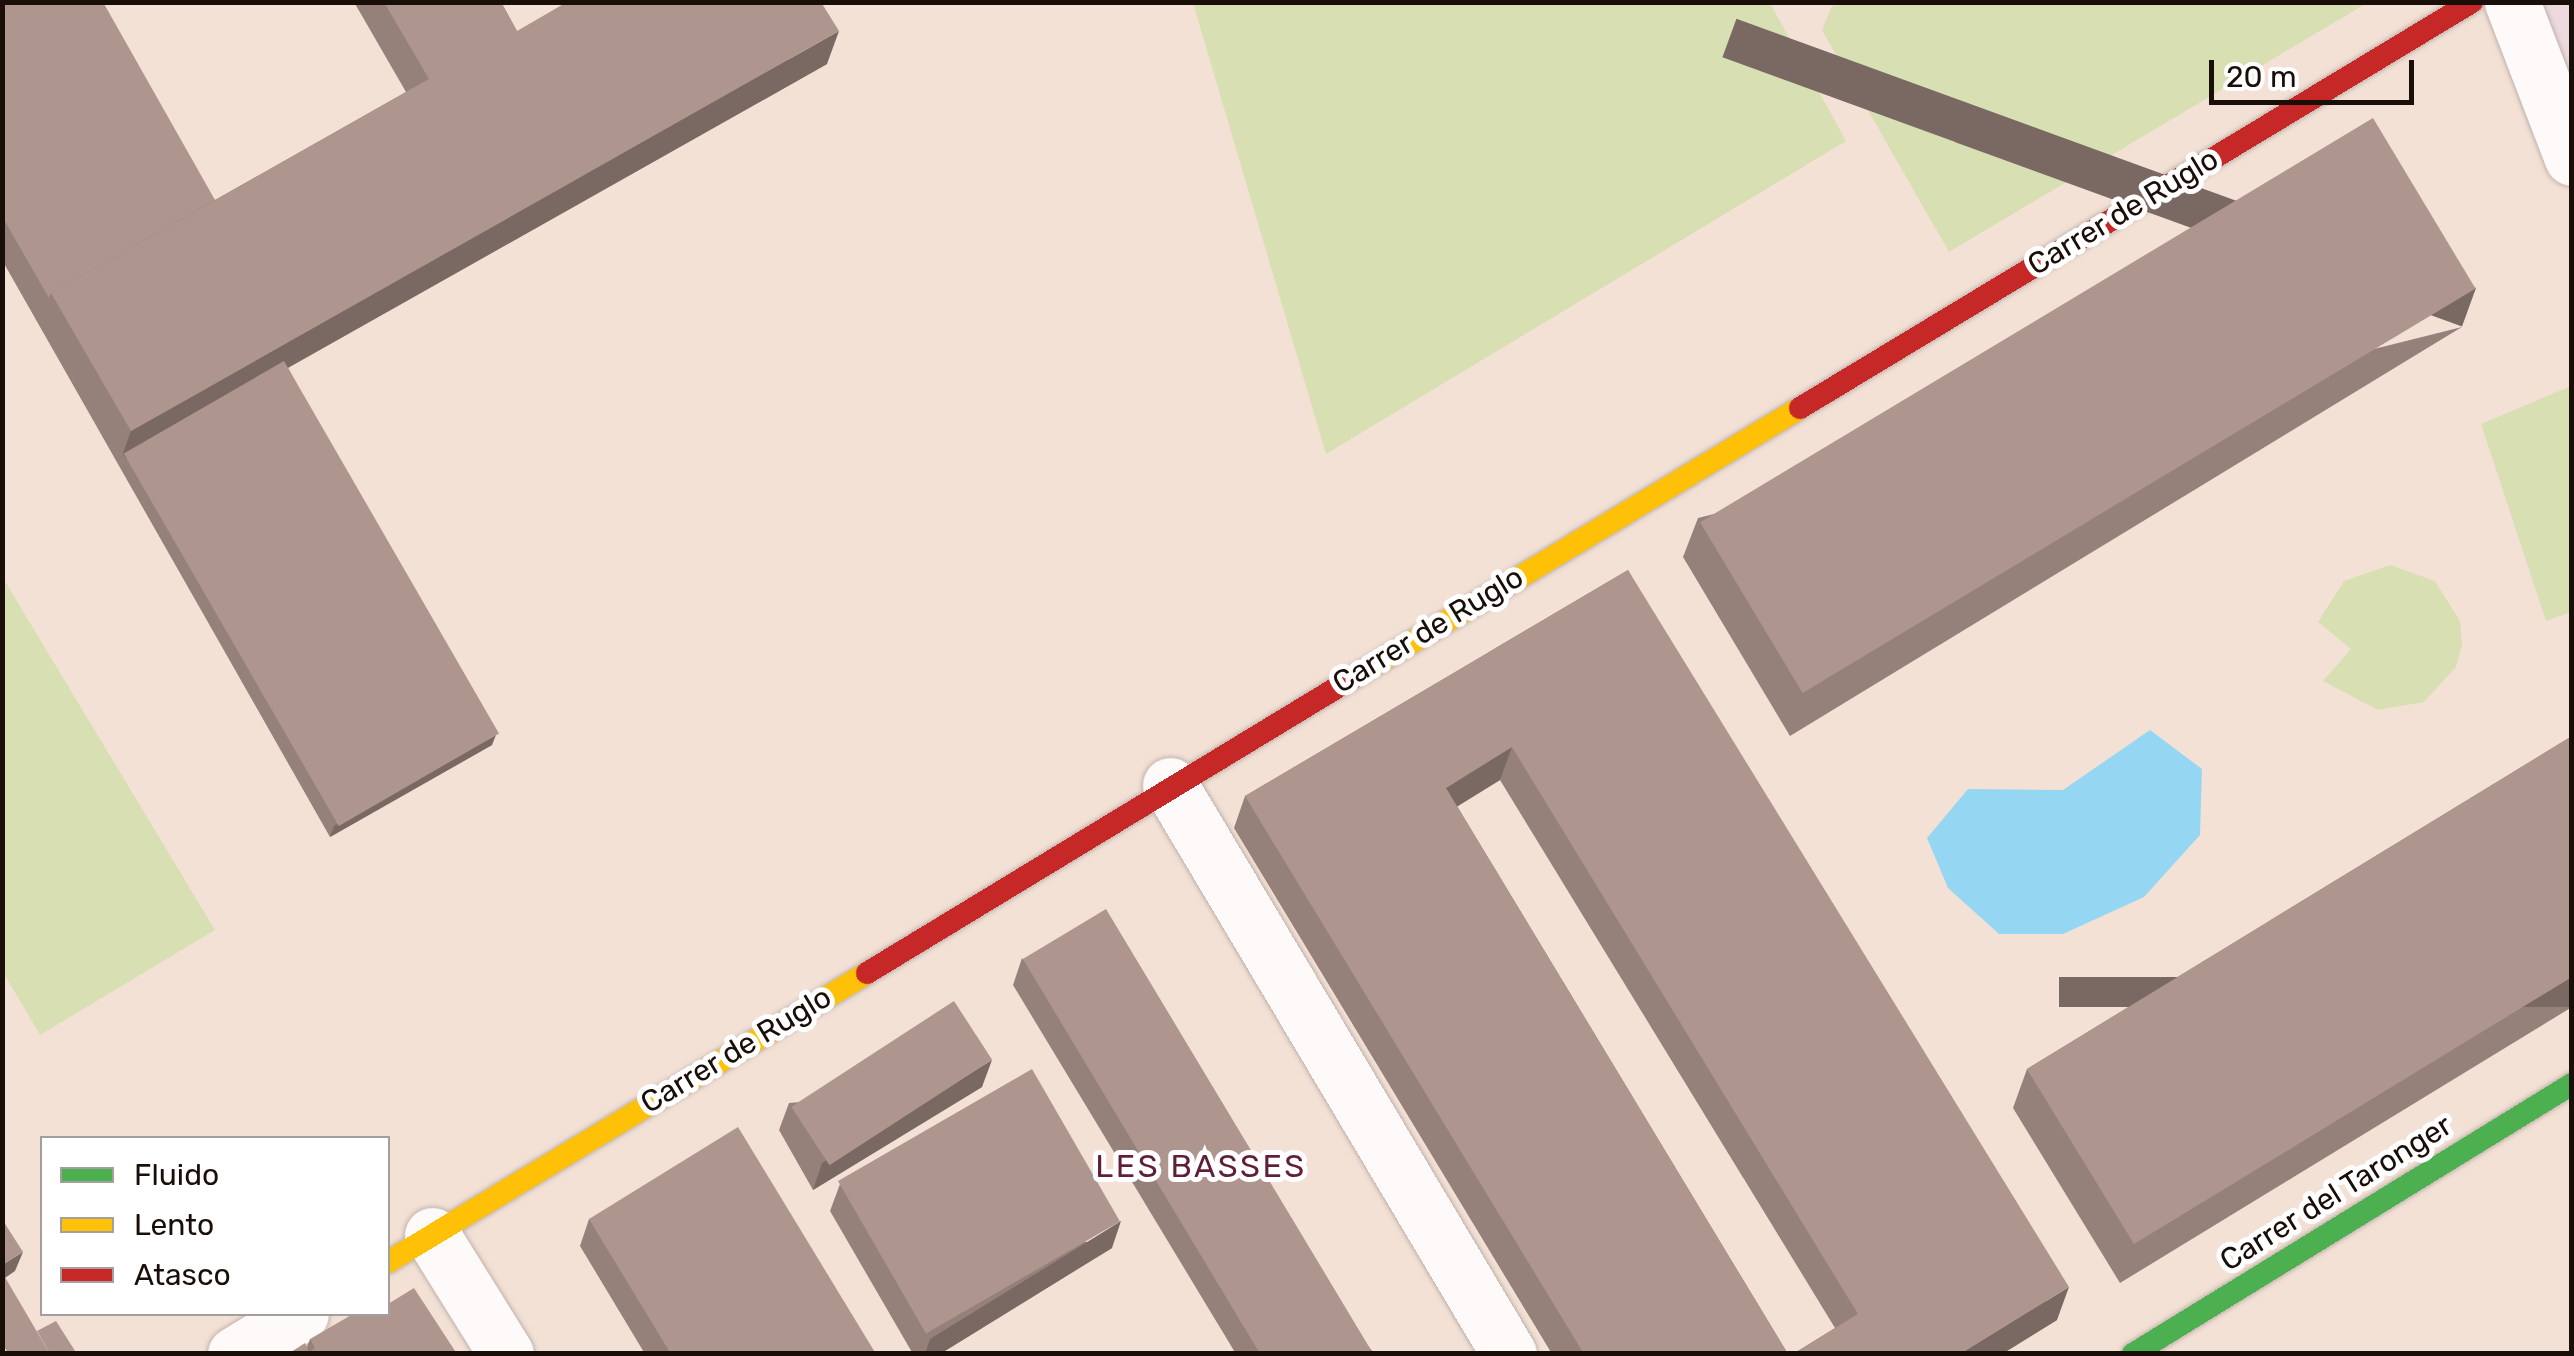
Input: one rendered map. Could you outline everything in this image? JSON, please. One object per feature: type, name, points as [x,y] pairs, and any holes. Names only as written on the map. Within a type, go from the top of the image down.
[{"type":"street","name":"Carrer de Ruglo","points":[[410,1248],[1170,785],[2472,2]]},
{"type":"street","points":[[2512,2],[2572,158]]},
{"type":"street","points":[[1170,785],[1509,1354]]},
{"type":"street","name":"Carrer del Taronger","points":[[2133,1354],[2572,1084]]},
{"type":"street","points":[[410,1248],[506,1354]]},
{"type":"street","points":[[235,1354],[299,1316]]},
{"type":"shaded area","points":[[2530,3],[2571,3],[2571,119]]},
{"type":"green space","points":[[1869,2],[2367,3],[1949,252],[1822,30],[1832,6]]},
{"type":"green space","points":[[1193,3],[1770,3],[1846,141],[1326,454]]},
{"type":"green space","points":[[2571,386],[2571,612],[2546,621],[2481,424]]},
{"type":"green space","points":[[2390,565],[2435,581],[2460,621],[2462,645],[2456,667],[2424,702],[2378,710],[2323,681],[2351,649],[2318,622],[2344,581]]},
{"type":"green space","points":[[3,578],[215,930],[40,1035],[3,972]]},
{"type":"water","points":[[2150,730],[2202,769],[2200,835],[2144,897],[2063,934],[1999,934],[1948,888],[1927,838],[1968,789],[2063,790]]},
{"type":"building","points":[[2,2],[103,2],[215,200],[51,293],[49,298],[2,216]]},
{"type":"building","points":[[384,2],[501,2],[517,31],[567,2],[821,2],[839,31],[131,431],[51,293],[429,79]]},
{"type":"building","points":[[2373,118],[2475,289],[1803,693],[1700,522]]},
{"type":"building","points":[[284,361],[499,733],[339,826],[124,454]]},
{"type":"building","points":[[1628,570],[2069,1287],[1960,1354],[1793,1354],[1858,1314],[1512,747],[1446,788],[1788,1354],[1584,1354],[1245,796]]},
{"type":"building","points":[[2572,736],[2572,977],[2134,1244],[2027,1069]]},
{"type":"building","points":[[1106,909],[1373,1354],[1260,1354],[1023,959]]},
{"type":"building","points":[[954,1001],[992,1060],[829,1165],[791,1107]]},
{"type":"building","points":[[1032,1069],[1120,1221],[926,1333],[838,1181]]},
{"type":"building","points":[[738,1127],[876,1354],[671,1354],[589,1219]]},
{"type":"building","points":[[2,1219],[23,1252],[2,1265]]},
{"type":"building","points":[[2,1272],[50,1354],[9,1354],[2,1344]]},
{"type":"building","points":[[414,1288],[457,1354],[288,1354],[305,1343],[309,1352],[315,1348],[310,1339],[350,1316],[390,1316],[390,1303]]},
{"type":"building","points":[[56,1321],[77,1354],[50,1354],[37,1331]]},
{"type":"traffic: fast","points":[[2133,1354],[2572,1084]]},
{"type":"traffic: slow","points":[[1366,670],[1800,408]]},
{"type":"traffic: slow","points":[[390,1261],[867,973]]},
{"type":"traffic: jam","points":[[1800,408],[2472,2]]},
{"type":"traffic: jam","points":[[867,973],[1366,670]]},
{"type":"district","name":"LES BASSES","points":[[1201,1166]]}]
